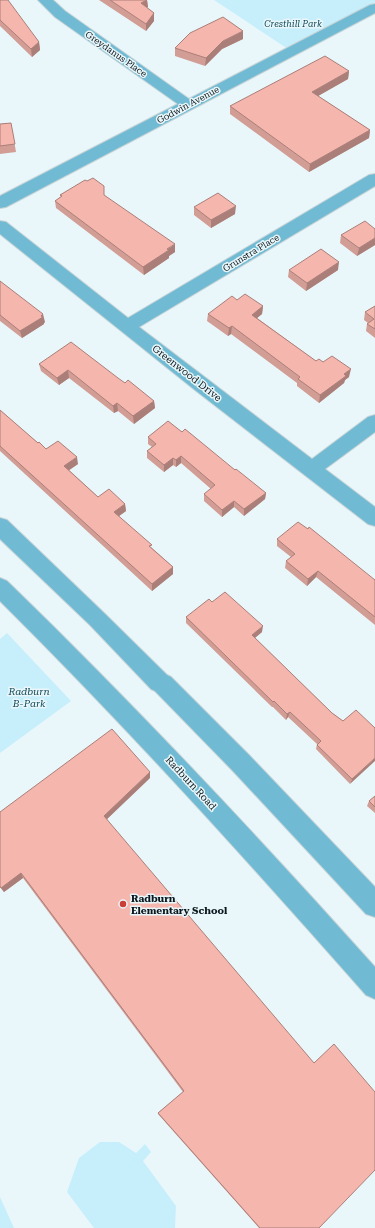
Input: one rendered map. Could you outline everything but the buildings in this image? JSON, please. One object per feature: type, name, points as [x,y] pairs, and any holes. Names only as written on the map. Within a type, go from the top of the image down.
[{"type":"street","name":"Greydanus Place","points":[[45,0],[60,14],[189,105]]},
{"type":"street","name":"Godwin Avenue","points":[[0,203],[375,8]]},
{"type":"street","name":"Grunstra Place","points":[[128,326],[375,179]]},
{"type":"street","name":"Greenwood Drive","points":[[0,226],[375,518]]},
{"type":"street","points":[[312,469],[375,422]]},
{"type":"street","points":[[0,526],[97,618],[159,682],[163,684],[241,763],[375,905]]},
{"type":"street","name":"Radburn Road","points":[[0,587],[123,711],[270,868],[375,986]]},
{"type":"green space","name":"Cresthill Park","points":[[214,0],[375,0],[375,8],[291,51]]},
{"type":"green space","name":"Radburn B-Park","points":[[7,633],[71,701],[0,753],[0,639]]},
{"type":"green space","points":[[100,1142],[119,1142],[136,1153],[145,1144],[151,1152],[143,1161],[176,1206],[175,1228],[94,1228],[67,1192],[79,1158]]},
{"type":"green space","points":[[0,1197],[14,1228],[0,1228]]},
{"type":"place","name":"Radburn Elementary School","points":[[123,904]]}]
